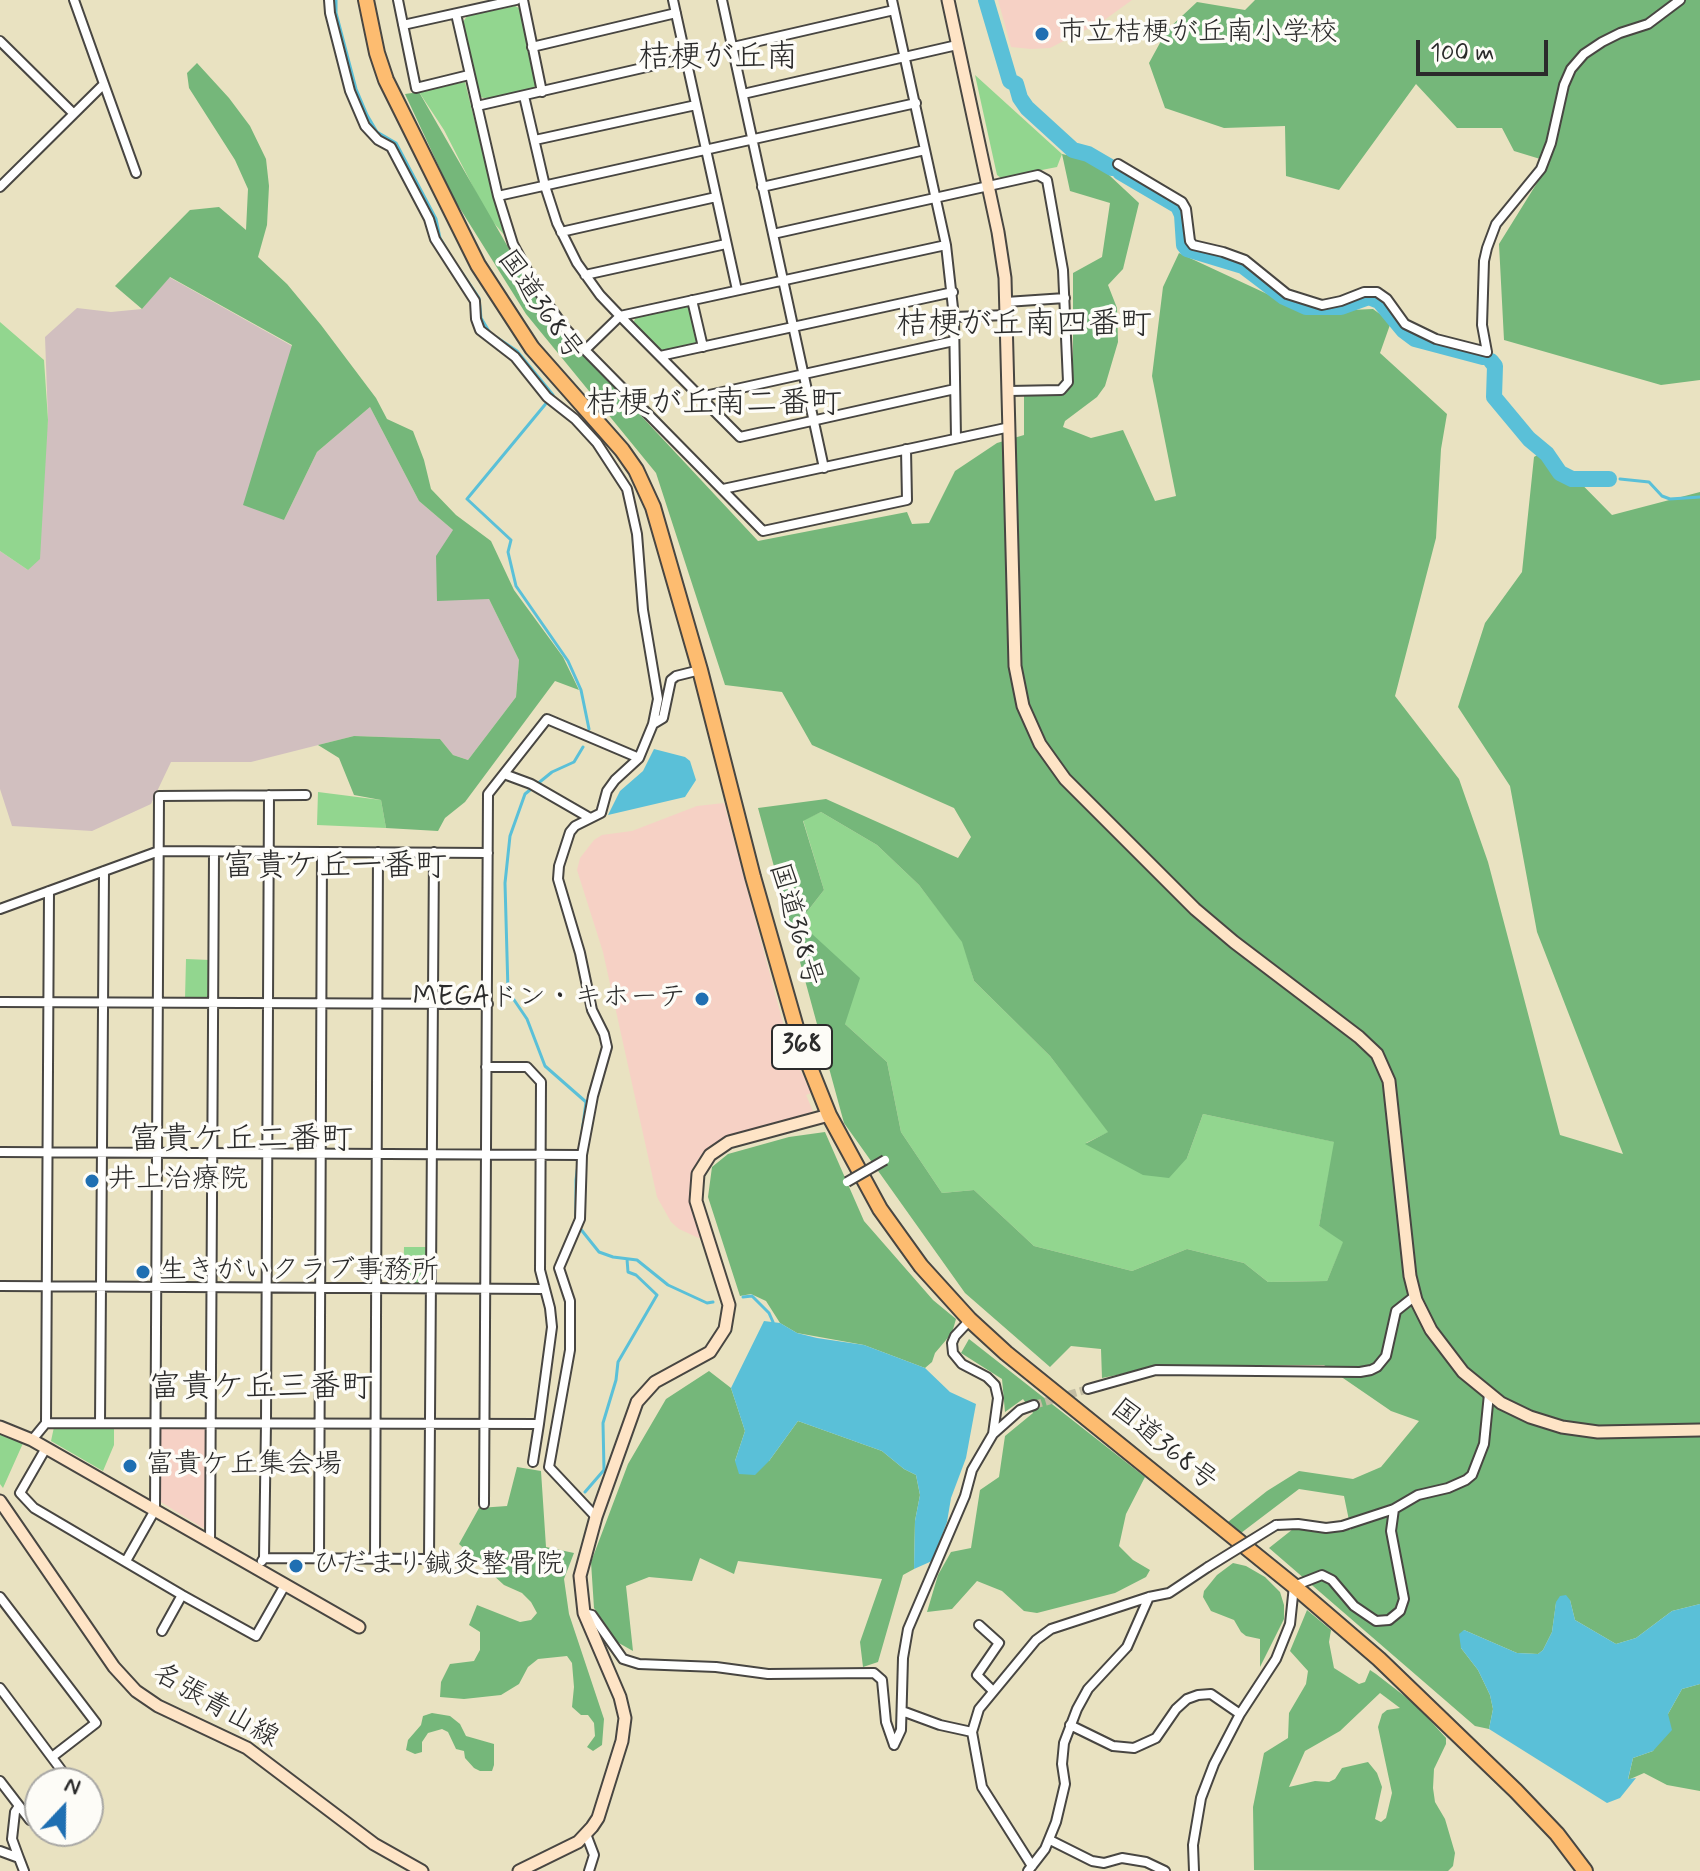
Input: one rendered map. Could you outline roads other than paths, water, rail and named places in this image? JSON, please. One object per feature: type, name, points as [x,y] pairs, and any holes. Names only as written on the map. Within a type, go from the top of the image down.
[{"type":"highway","name":"国道368号","points":[[366,0],[386,80],[433,180],[478,265],[532,348],[608,432],[636,470],[645,488],[661,529],[801,1045],[829,1115],[880,1209],[921,1266],[970,1320],[1006,1353],[1294,1586],[1449,1725],[1557,1834],[1585,1871]]},
{"type":"street","points":[[74,0],[136,173]]},
{"type":"street","points":[[329,0],[350,91],[365,126],[378,140],[391,147],[429,219],[440,249],[475,301],[480,330],[515,357],[550,400],[575,419],[597,443],[630,497],[637,534],[643,610],[658,699],[653,724],[639,758],[607,791],[601,813],[570,832],[558,879],[580,953],[592,1010],[607,1042],[578,1155],[580,1219],[559,1268],[571,1315],[570,1350],[549,1467],[596,1517]]},
{"type":"street","points":[[398,0],[416,88],[469,75]]},
{"type":"street","points":[[403,25],[516,0]]},
{"type":"street","points":[[523,0],[542,92]]},
{"type":"street","points":[[673,0],[737,290]]},
{"type":"street","points":[[892,0],[946,245],[953,292],[956,438]]},
{"type":"street","points":[[948,0],[998,232],[1007,315],[1015,666],[1023,706],[1034,733],[1065,779],[1195,909],[1377,1054],[1389,1081],[1410,1276],[1415,1296],[1442,1347],[1463,1372],[1489,1394],[1530,1417],[1571,1429],[1598,1432],[1700,1430]]},
{"type":"street","points":[[1118,164],[1182,202],[1188,214],[1193,245],[1235,255],[1287,294],[1322,305],[1371,291],[1387,299],[1405,324],[1436,339],[1487,352],[1482,325],[1487,248],[1496,224],[1541,169],[1571,69],[1584,54],[1602,42],[1648,24],[1680,0]]},
{"type":"street","points":[[725,1],[824,468]]},
{"type":"street","points":[[733,47],[894,10]]},
{"type":"street","points":[[532,47],[676,13]]},
{"type":"street","points":[[456,14],[498,196],[513,244],[539,292],[585,350],[763,531],[907,500],[906,449]]},
{"type":"street","points":[[0,41],[73,113]]},
{"type":"street","points":[[743,94],[957,45]]},
{"type":"street","points":[[477,106],[686,58]]},
{"type":"street","points":[[0,187],[104,84]]},
{"type":"street","points":[[524,96],[545,186],[561,232],[585,275],[620,316],[740,437],[955,389]]},
{"type":"street","points":[[498,196],[916,103]]},
{"type":"street","points":[[535,140],[696,105]]},
{"type":"street","points":[[762,187],[925,150]]},
{"type":"street","points":[[773,234],[1038,175],[1047,180],[1061,256],[1068,382],[1061,390],[1009,391]]},
{"type":"street","points":[[561,232],[716,197]]},
{"type":"street","points":[[585,275],[726,244]]},
{"type":"street","points":[[585,350],[620,316],[946,245]]},
{"type":"street","points":[[660,356],[953,292]]},
{"type":"street","points":[[1006,302],[1065,298]]},
{"type":"street","points":[[692,300],[703,347]]},
{"type":"street","points":[[954,317],[1007,315]]},
{"type":"street","points":[[700,397],[954,341]]},
{"type":"street","points":[[723,489],[1010,427]]},
{"type":"street","points":[[653,724],[663,718],[671,680],[700,670]]},
{"type":"street","points":[[484,1504],[488,794],[547,719],[639,758]]},
{"type":"street","points":[[504,774],[535,786],[590,818]]},
{"type":"street","points":[[261,1563],[266,1423],[269,795]]},
{"type":"street","points":[[126,1561],[155,1510],[159,796],[306,795]]},
{"type":"street","points":[[0,909],[159,851],[488,853]]},
{"type":"street","points":[[210,1542],[214,852]]},
{"type":"street","points":[[319,1558],[322,852]]},
{"type":"street","points":[[375,1558],[378,852]]},
{"type":"street","points":[[261,1563],[319,1558],[429,1559],[434,852]]},
{"type":"street","points":[[100,1422],[104,871]]},
{"type":"street","points":[[32,1440],[46,1423],[49,891]]},
{"type":"street","points":[[0,1002],[488,1004]]},
{"type":"street","points":[[486,1067],[527,1067],[541,1082],[540,1270],[552,1327],[533,1462]]},
{"type":"street","points":[[519,1871],[562,1852],[586,1834],[598,1818],[625,1729],[620,1697],[584,1613],[580,1576],[596,1517],[637,1402],[655,1382],[710,1352],[725,1329],[728,1314],[726,1294],[696,1201],[697,1180],[702,1167],[715,1150],[729,1142],[829,1115]]},
{"type":"street","points":[[0,1152],[578,1155]]},
{"type":"street","points":[[847,1182],[885,1160]]},
{"type":"street","points":[[0,1286],[544,1289]]},
{"type":"street","points":[[1088,1389],[1156,1370],[1371,1370],[1386,1356],[1396,1311],[1415,1296]]},
{"type":"street","points":[[970,1320],[955,1336],[953,1353],[962,1364],[987,1377],[995,1385],[998,1398],[993,1434]]},
{"type":"street","points":[[1149,1597],[1127,1647],[1088,1689],[1070,1725],[1062,1764],[1065,1784],[1050,1840],[1030,1868],[982,1787],[972,1732],[979,1709],[1036,1640],[1051,1629],[1149,1597],[1169,1593],[1276,1525],[1290,1523],[1335,1528],[1394,1509],[1418,1495],[1459,1484],[1472,1475],[1484,1444],[1489,1394]]},
{"type":"street","points":[[584,1613],[592,1615],[623,1659],[639,1664],[716,1667],[768,1674],[874,1673],[882,1680],[886,1722],[894,1745],[901,1730],[901,1684],[908,1629],[965,1496],[975,1461],[993,1434],[1020,1410],[1034,1405]]},
{"type":"street","points":[[46,1423],[539,1424]]},
{"type":"street","points":[[0,1427],[32,1440],[210,1542],[261,1563],[285,1585],[359,1627]]},
{"type":"street","points":[[46,1448],[20,1493],[34,1508],[182,1595],[256,1636],[285,1585]]},
{"type":"street","name":"名張青山線","points":[[0,1501],[114,1667],[136,1691],[158,1706],[247,1748],[374,1844],[422,1871]]},
{"type":"street","points":[[1194,1871],[1193,1845],[1201,1798],[1214,1764],[1240,1714],[1276,1659],[1290,1624],[1294,1586],[1316,1576],[1326,1577],[1364,1614],[1376,1621],[1389,1620],[1400,1611],[1404,1599],[1391,1531],[1394,1509]]},
{"type":"street","points":[[162,1631],[182,1595]]},
{"type":"street","points":[[0,1597],[96,1723],[52,1757]]},
{"type":"street","points":[[979,1625],[999,1643],[977,1675],[993,1691]]},
{"type":"street","points":[[0,1688],[59,1767]]},
{"type":"street","points":[[1070,1725],[1113,1746],[1134,1748],[1156,1738],[1176,1709],[1187,1699],[1198,1695],[1211,1694],[1240,1714]]},
{"type":"street","points":[[902,1711],[940,1725],[972,1732]]},
{"type":"street","points":[[0,1781],[24,1812]]},
{"type":"street","points":[[19,1806],[15,1812],[12,1839],[24,1871]]},
{"type":"street","points":[[586,1834],[594,1855],[589,1871]]},
{"type":"street","points":[[1050,1840],[1092,1861],[1104,1863],[1122,1858],[1146,1862],[1165,1871]]},
{"type":"street","points":[[0,1851],[19,1858]]},
{"type":"water","points":[[654,749],[690,761],[696,780],[685,797],[608,815],[620,791],[643,771]]},
{"type":"water","points":[[764,1321],[780,1323],[797,1333],[817,1338],[864,1345],[925,1368],[950,1392],[976,1404],[966,1458],[932,1561],[914,1569],[915,1521],[920,1495],[916,1475],[882,1451],[798,1421],[755,1475],[739,1474],[735,1461],[745,1431],[731,1388]]},
{"type":"water","points":[[1566,1595],[1575,1620],[1616,1644],[1636,1638],[1672,1611],[1700,1604],[1700,1684],[1682,1689],[1668,1714],[1672,1730],[1653,1751],[1633,1758],[1628,1779],[1636,1778],[1620,1798],[1607,1803],[1489,1729],[1493,1709],[1490,1695],[1478,1670],[1461,1648],[1459,1634],[1464,1630],[1517,1653],[1538,1654],[1552,1632],[1556,1602],[1560,1596]]},
{"type":"waterway","points":[[336,0],[336,13],[356,89],[367,115],[377,132],[396,143],[436,219],[440,238],[451,257]]},
{"type":"waterway","points":[[986,0],[1010,81],[1016,84],[1027,108],[1073,150],[1088,154],[1112,168]]},
{"type":"waterway","points":[[1120,172],[1178,206],[1187,249],[1243,266],[1284,297],[1306,307],[1341,307],[1369,297],[1379,301],[1403,330],[1415,339],[1483,357]]},
{"type":"waterway","points":[[458,267],[479,298],[481,318],[490,333]]},
{"type":"waterway","points":[[496,337],[517,351],[553,395],[467,499],[511,540],[508,552],[516,586],[568,661],[581,690],[589,729]]},
{"type":"waterway","points":[[1491,361],[1495,366],[1494,397],[1529,439],[1547,454],[1560,473],[1572,479],[1609,479]]},
{"type":"waterway","points":[[1620,479],[1649,482],[1662,496],[1670,499],[1700,497]]},
{"type":"waterway","points":[[576,1221],[576,1180],[586,1102],[545,1066],[527,1019],[508,991],[505,883],[510,836],[525,794],[552,772],[574,762],[583,747]]},
{"type":"waterway","points":[[579,1227],[599,1252],[637,1260],[668,1285],[707,1303],[713,1302]]},
{"type":"waterway","points":[[585,1492],[604,1470],[603,1423],[618,1362],[657,1295],[636,1275],[628,1272],[627,1259]]},
{"type":"waterway","points":[[743,1297],[752,1296],[769,1313],[773,1322]]},
{"type":"tunnel","points":[[1034,1405],[1088,1389]]},
{"type":"place","name":"市立桔梗が丘南小学校","points":[[1042,34]]},
{"type":"place","name":"MEGAドン・キホーテ","points":[[702,999]]},
{"type":"place","name":"井上治療院","points":[[92,1181]]},
{"type":"place","name":"生きがいクラブ事務所","points":[[143,1272]]},
{"type":"place","name":"富貴ケ丘集会場","points":[[130,1466]]},
{"type":"place","name":"ひだまり鍼灸整骨院","points":[[296,1566]]},
{"type":"district","name":"桔梗が丘南","points":[[718,59]]},
{"type":"district","name":"桔梗が丘南四番町","points":[[1024,326]]},
{"type":"district","name":"桔梗が丘南二番町","points":[[714,405]]},
{"type":"district","name":"富貴ケ丘一番町","points":[[335,868]]},
{"type":"district","name":"富貴ケ丘二番町","points":[[241,1141]]},
{"type":"district","name":"富貴ケ丘三番町","points":[[261,1389]]}]
